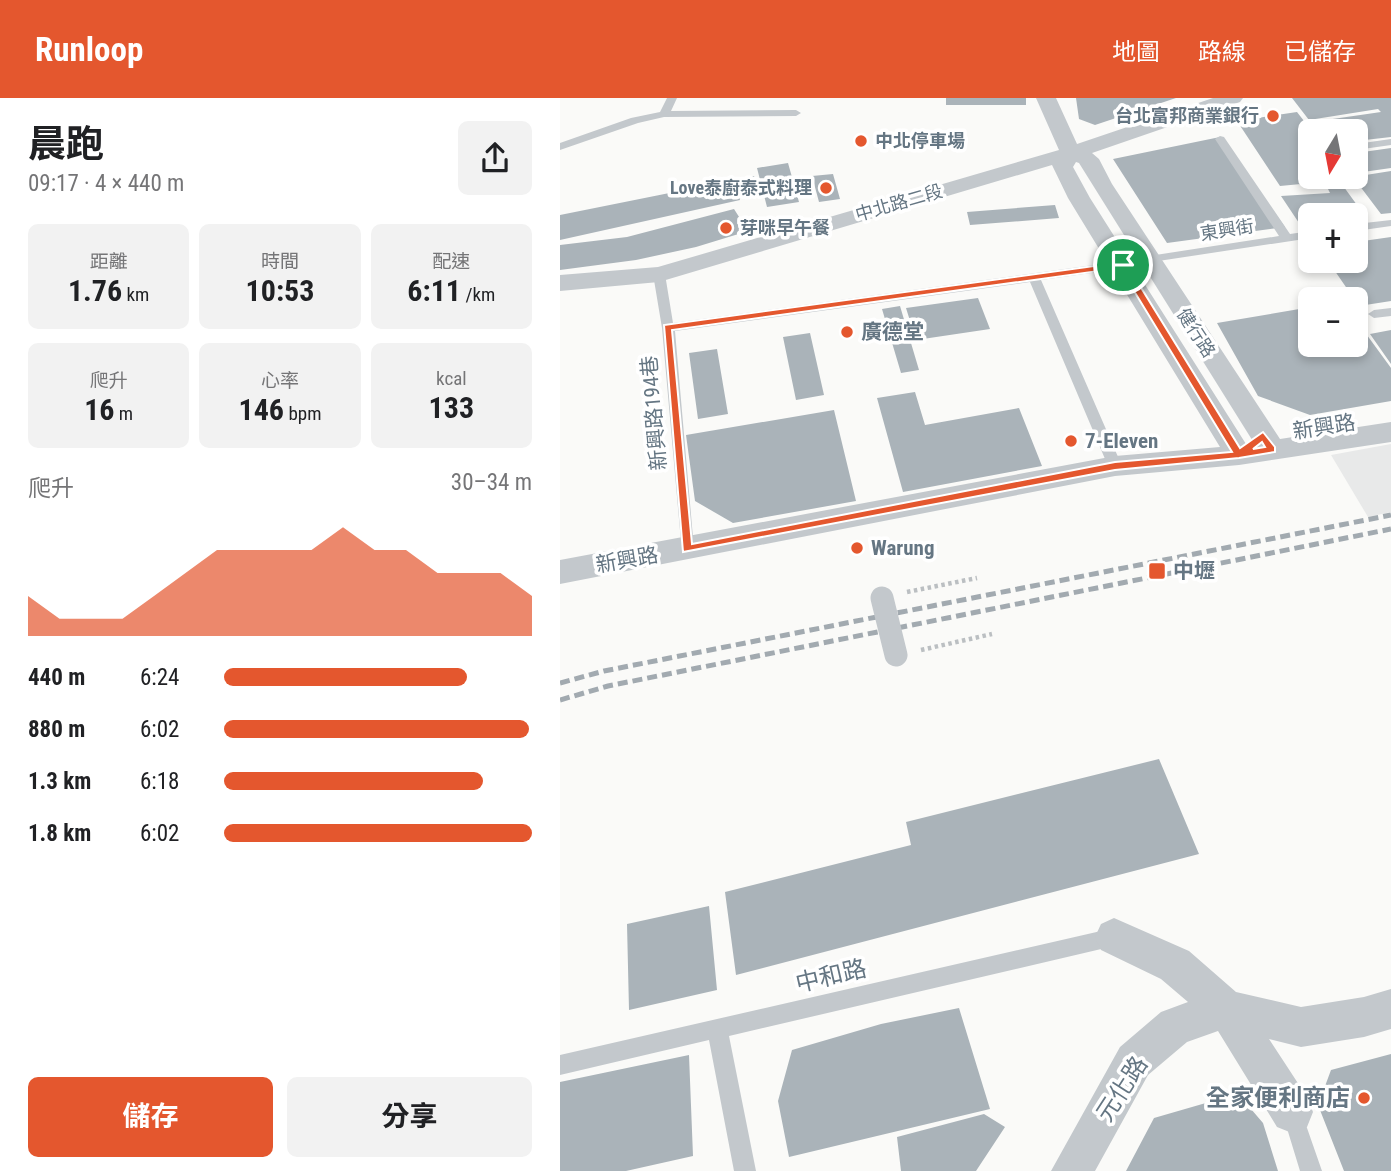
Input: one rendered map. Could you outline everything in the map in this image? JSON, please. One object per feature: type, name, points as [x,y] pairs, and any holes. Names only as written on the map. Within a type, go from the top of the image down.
[{"type":"street","name":"健行路","points":[[1046,98],[1071,153],[1088,159],[1149,260],[1267,443]]},
{"type":"street","name":"中北路二段","points":[[560,283],[659,274],[1071,153],[1233,98]]},
{"type":"street","name":"健行路","points":[[1071,153],[1062,167],[1239,455]]},
{"type":"street","name":"新興路","points":[[560,572],[1115,466],[1239,455],[1267,443],[1391,416]]},
{"type":"street","points":[[1267,443],[1391,432]]},
{"type":"street","points":[[882,598],[896,655]]},
{"type":"street","points":[[1114,937],[1175,965],[1226,1009],[1292,1112]]},
{"type":"street","points":[[1226,1009],[1301,1027],[1364,1017],[1391,1009]]},
{"type":"street","name":"元化路","points":[[1072,1171],[1135,1061],[1175,1026],[1226,1009]]},
{"type":"lane","points":[[664,114],[672,98]]},
{"type":"lane","points":[[560,146],[635,120],[664,114],[796,113]]},
{"type":"lane","points":[[1220,139],[1286,237]]},
{"type":"lane","points":[[1368,145],[1391,142]]},
{"type":"lane","points":[[1368,226],[1391,223]]},
{"type":"lane","name":"東興街","points":[[1149,260],[1298,236]]},
{"type":"lane","points":[[668,328],[1123,265]]},
{"type":"lane","name":"新興路194巷","points":[[659,274],[668,328],[687,549]]},
{"type":"lane","points":[[1034,277],[1115,466]]},
{"type":"lane","points":[[1374,314],[1391,312]]},
{"type":"lane","name":"中和路","points":[[560,1065],[1114,937]]},
{"type":"lane","points":[[717,1028],[745,1171]]},
{"type":"lane","points":[[1292,1112],[1311,1171]]},
{"type":"path","points":[[882,598],[977,578]]},
{"type":"path","points":[[896,655],[992,634]]},
{"type":"shaded area","points":[[1391,444],[1391,512],[1368,517],[1331,455]]},
{"type":"building","points":[[946,98],[1026,98],[1026,105],[946,105]]},
{"type":"building","points":[[1076,98],[1176,98],[1095,125],[1079,119]]},
{"type":"building","points":[[1292,98],[1391,98],[1391,137],[1368,140],[1368,119],[1333,119],[1381,112],[1378,109],[1308,119]]},
{"type":"building","points":[[1297,112],[1302,119],[1298,119],[1298,184],[1280,186],[1237,121]]},
{"type":"building","points":[[1220,137],[1285,227],[1167,243],[1113,159]]},
{"type":"building","points":[[1391,148],[1391,168],[1368,171],[1368,151]]},
{"type":"building","points":[[788,163],[799,202],[767,207],[757,168]]},
{"type":"building","points":[[1391,171],[1391,213],[1381,214],[1362,189],[1368,189],[1368,175]]},
{"type":"building","name":"Love泰廚泰式料理","points":[[833,174],[840,199],[819,202],[812,176]]},
{"type":"building","points":[[754,176],[760,191],[739,196],[740,200],[560,240],[560,215]]},
{"type":"building","points":[[1328,189],[1345,189],[1356,203],[1298,203],[1298,222],[1281,196],[1330,193]]},
{"type":"building","points":[[1055,205],[1059,218],[970,225],[967,212]]},
{"type":"building","points":[[734,209],[741,220],[737,223],[745,232],[696,247],[636,260],[560,270],[560,245],[627,237]]},
{"type":"building","points":[[1391,237],[1391,301],[1368,305],[1368,287],[1346,287],[1336,273],[1368,273],[1368,240]]},
{"type":"building","points":[[978,298],[990,329],[916,340],[906,308]]},
{"type":"building","points":[[900,306],[919,370],[901,373],[882,309]]},
{"type":"building","points":[[1298,309],[1298,357],[1368,357],[1368,336],[1391,368],[1391,401],[1310,415],[1258,396],[1217,323]]},
{"type":"building","points":[[1391,330],[1391,364],[1370,334]]},
{"type":"building","points":[[810,333],[824,395],[796,400],[783,337]]},
{"type":"building","points":[[717,349],[728,414],[698,419],[689,353]]},
{"type":"building","points":[[915,392],[925,425],[1019,408],[1042,466],[903,492],[877,398]]},
{"type":"building","points":[[834,410],[856,501],[733,523],[695,501],[686,435]]},
{"type":"building","points":[[1159,759],[1199,854],[736,975],[725,892],[911,845],[906,822]]},
{"type":"building","points":[[709,906],[717,990],[629,1010],[627,924]]},
{"type":"building","points":[[959,1008],[990,1109],[789,1157],[778,1101],[792,1050],[881,1024]]},
{"type":"building","points":[[1391,1054],[1391,1171],[1344,1171],[1318,1105],[1331,1070]]},
{"type":"building","points":[[689,1055],[693,1156],[626,1171],[560,1171],[560,1082]]},
{"type":"building","points":[[1230,1096],[1245,1102],[1263,1123],[1278,1171],[1126,1171],[1154,1118]]},
{"type":"building","points":[[984,1114],[1005,1127],[976,1171],[901,1171],[897,1137]]},
{"type":"railway","points":[[560,683],[604,671],[1391,515]]},
{"type":"railway","points":[[560,700],[608,686],[1391,529]]},
{"type":"place","name":"台北富邦商業銀行","points":[[1273,116]]},
{"type":"place","name":"中北停車場","points":[[861,141]]},
{"type":"place","name":"Love泰廚泰式料理","points":[[826,188]]},
{"type":"place","name":"芽咪早午餐","points":[[726,228]]},
{"type":"place","name":"廣德堂","points":[[847,332]]},
{"type":"place","name":"7-Eleven","points":[[1071,441]]},
{"type":"place","name":"Warung","points":[[857,548]]},
{"type":"place","name":"中壢","points":[[1157,571]]},
{"type":"place","name":"全家便利商店","points":[[1364,1098]]},
{"type":"route","points":[[1123,265],[668,328],[687,549],[1115,466],[1239,455],[1272,449],[1263,436],[1239,455],[1123,265]]}]
